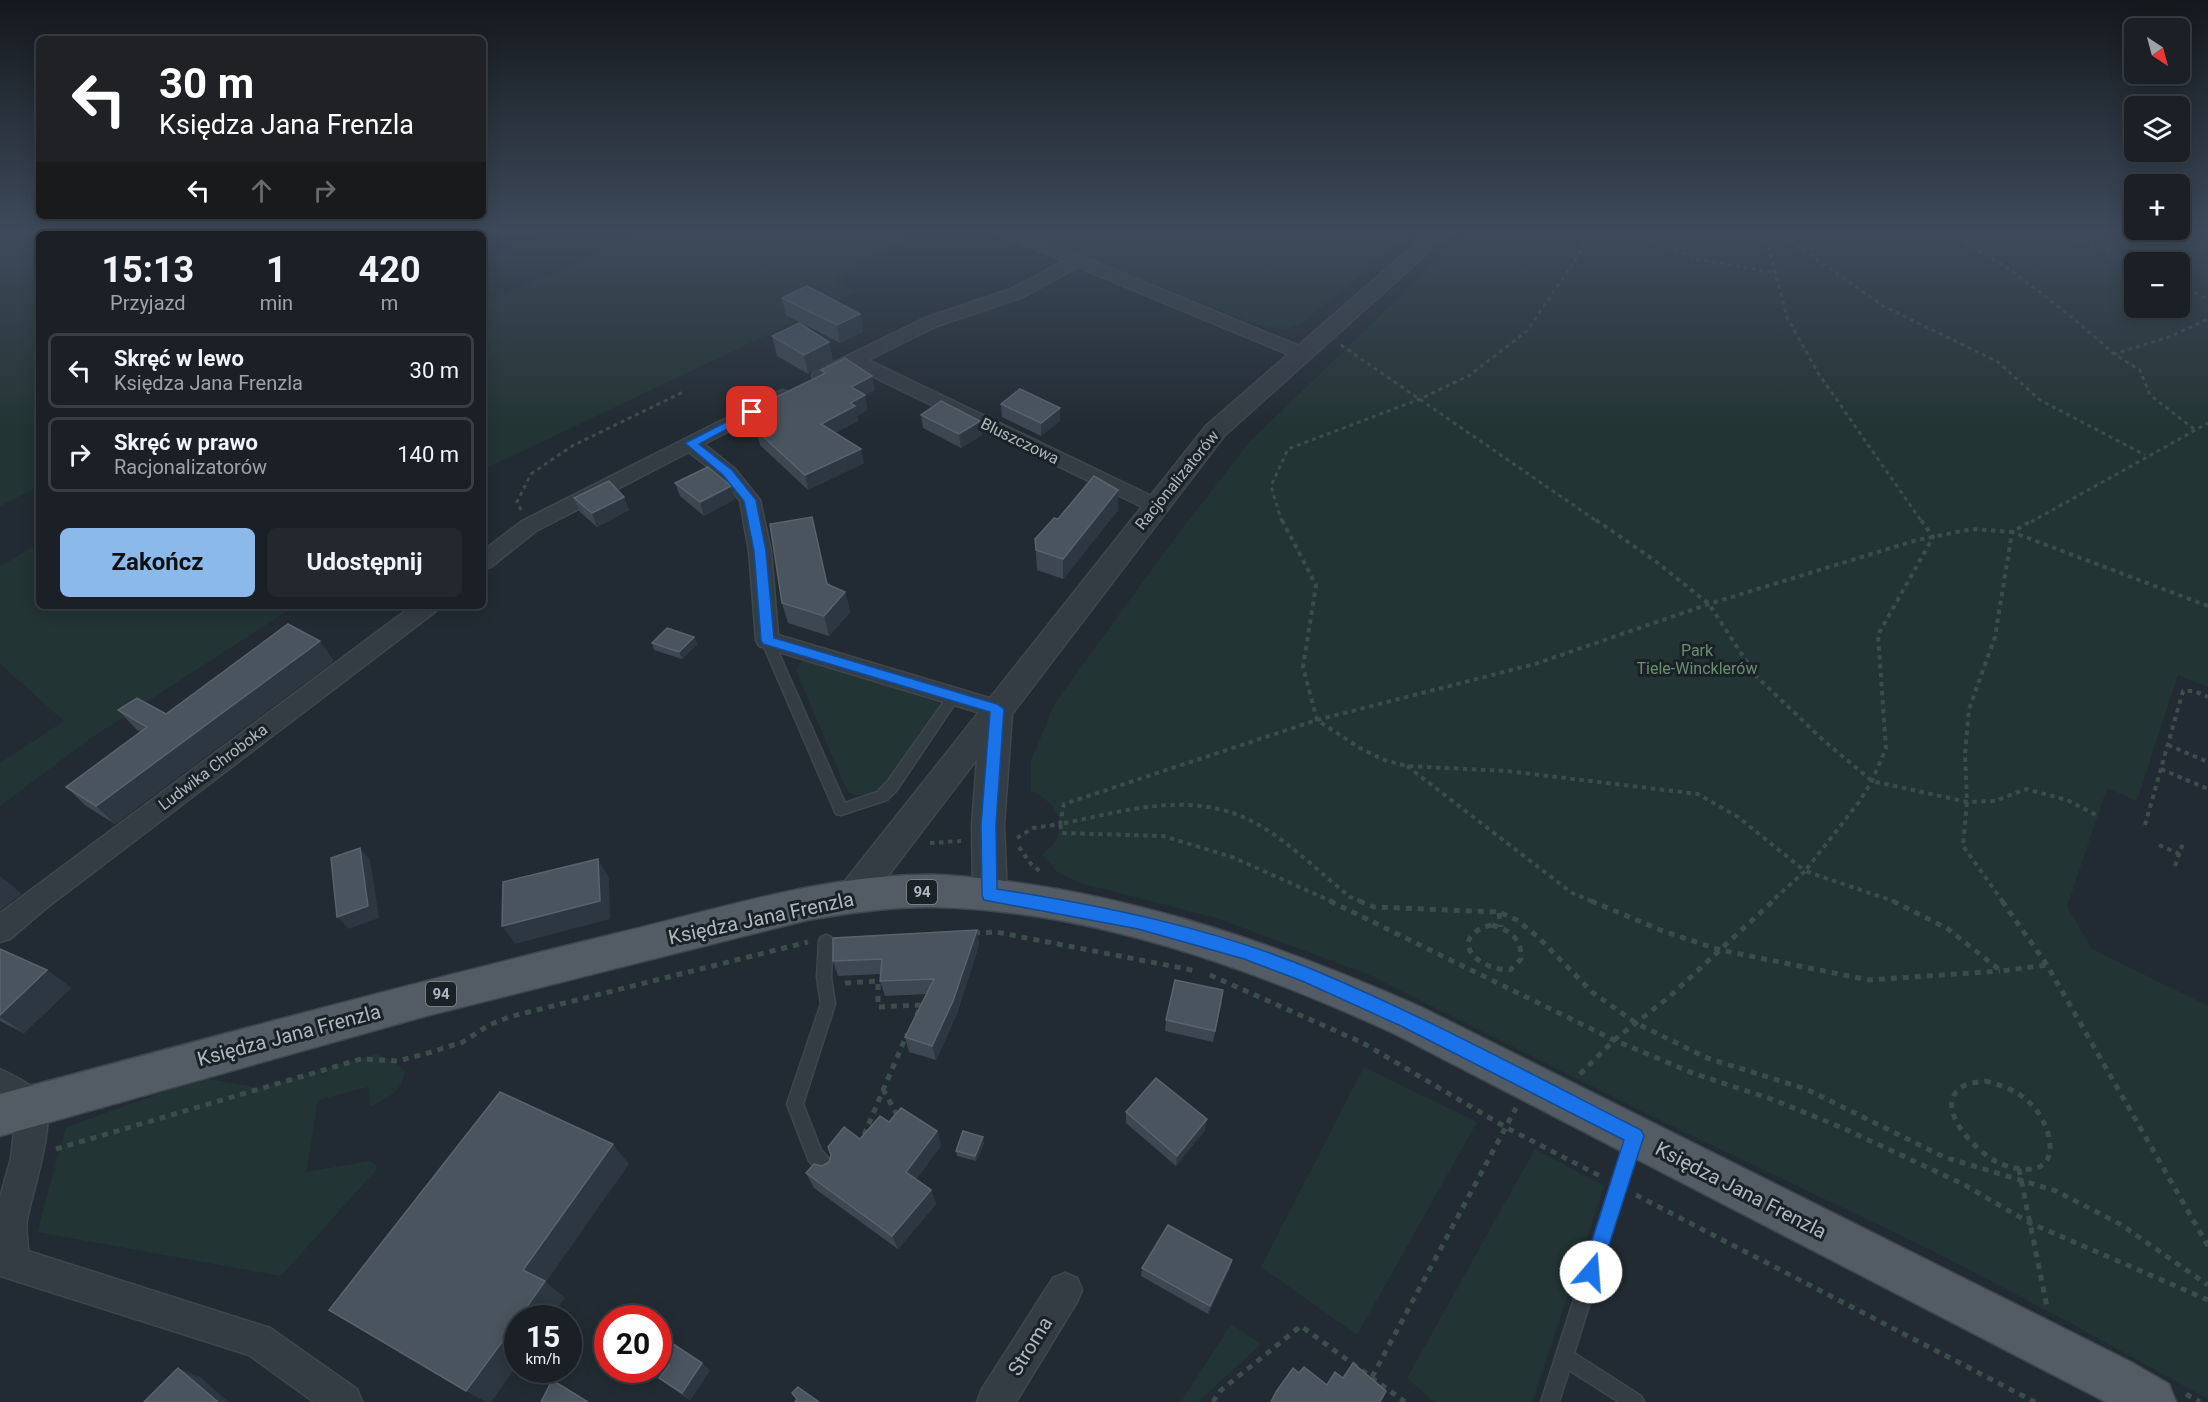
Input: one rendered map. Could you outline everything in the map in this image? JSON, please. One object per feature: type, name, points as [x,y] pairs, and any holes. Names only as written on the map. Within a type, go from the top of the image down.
[{"type":"main road","name":"Księdza Jana Frenzla","points":[[11,1102],[808,904],[853,896],[929,891],[990,895],[1138,922],[1245,952],[1308,975],[1369,1002],[1635,1136],[2114,1379],[2151,1402]]},
{"type":"street","points":[[486,560],[529,526],[853,360],[932,322],[1007,296]]},
{"type":"street","points":[[1164,296],[1303,354]]},
{"type":"street","name":"Racjonalizatorów","points":[[853,896],[1215,431],[1368,296]]},
{"type":"street","name":"Bluszczowa","points":[[853,360],[1155,506]]},
{"type":"street","points":[[691,443],[728,473],[750,500],[760,551],[767,640],[997,709],[989,840],[990,895]]},
{"type":"street","name":"Ludwika Chroboka","points":[[0,930],[35,901],[423,609]]},
{"type":"street","points":[[11,1102],[27,1158],[10,1221],[4,1265],[258,1340],[344,1402]]},
{"type":"street","name":"Stroma","points":[[995,1402],[1065,1290]]},
{"type":"lane","points":[[767,640],[841,810],[882,796],[892,786],[954,696]]},
{"type":"lane","points":[[826,941],[824,977],[828,1004],[795,1104],[815,1155],[828,1170]]},
{"type":"lane","points":[[1550,1402],[1635,1136]]},
{"type":"lane","points":[[1564,1358],[1635,1402]]},
{"type":"path","points":[[1550,296],[1527,331],[1470,375],[1420,399],[1287,449],[1271,486],[1284,527],[1316,585],[1303,667],[1317,720],[1360,748],[1384,760],[1407,766],[1507,771],[1698,794],[1738,817],[1805,871],[1894,901],[1948,929],[2001,971]]},
{"type":"path","points":[[1782,296],[1787,317],[1818,373],[1933,537]]},
{"type":"path","points":[[1869,296],[1883,306],[1998,362],[2040,400],[2145,455]]},
{"type":"path","points":[[2046,296],[2068,312],[2114,354],[2140,370],[2150,395],[2194,429]]},
{"type":"path","points":[[2114,354],[2169,337],[2208,319]]},
{"type":"path","points":[[1328,332],[1347,350],[1654,560],[1709,604],[1756,675],[1823,740],[1872,781],[1967,802],[1995,801],[2026,789],[2067,800],[2098,816]]},
{"type":"path","points":[[529,526],[517,502],[531,474],[572,446],[685,391]]},
{"type":"path","points":[[2012,531],[2145,455],[2208,423]]},
{"type":"path","points":[[2208,606],[2012,531],[1972,529],[1917,540],[1709,604],[1535,664],[1317,720],[1064,804],[1060,824],[1062,833],[1163,836],[1232,857],[1304,888],[1614,1040],[1695,1074],[1774,1100],[1845,1129],[1963,1184],[2030,1223],[2208,1300]]},
{"type":"path","points":[[2012,531],[1995,637],[1969,709],[1965,753],[1967,802],[1963,846],[2047,965],[2208,1246]]},
{"type":"path","points":[[1573,1082],[1614,1040],[1670,997],[1805,871],[1872,781],[1886,748],[1878,635],[1933,537]]},
{"type":"path","points":[[2145,825],[2183,692],[2194,691],[2208,697]]},
{"type":"path","points":[[2168,746],[2208,762]]},
{"type":"path","points":[[1407,766],[1572,893],[1663,931],[1720,950],[1869,980],[2001,971],[2047,965]]},
{"type":"path","points":[[2161,770],[2208,789]]},
{"type":"path","points":[[897,838],[913,844],[1015,839],[1033,828],[1163,804],[1223,810],[1264,828],[1341,891],[1374,907],[1416,910],[1469,909],[1498,912],[1517,920],[1538,937],[1592,992],[1636,1023],[1707,1058],[1806,1089],[1944,1157],[2056,1191],[2128,1230],[2208,1285]]},
{"type":"path","points":[[2175,866],[2183,843]]},
{"type":"path","points":[[2159,845],[2179,854]]},
{"type":"path","points":[[1498,912],[1501,927]]},
{"type":"path","points":[[1492,925],[1501,927],[1516,937],[1522,952],[1521,959],[1510,970],[1493,970],[1484,967],[1472,954],[1469,940],[1477,928],[1492,925]]},
{"type":"path","points":[[962,934],[996,932],[1206,973],[1363,1043],[1507,1128],[2036,1402]]},
{"type":"path","points":[[27,1158],[360,1059],[398,1061],[437,1050],[463,1042],[489,1025],[508,1017],[811,941],[826,941]]},
{"type":"path","points":[[1480,975],[1484,967]]},
{"type":"path","points":[[826,985],[878,981],[878,1007],[921,1005],[883,1088],[861,1144]]},
{"type":"path","points":[[1985,1081],[2002,1085],[2019,1094],[2034,1106],[2045,1121],[2052,1137],[2052,1150],[2046,1162],[2035,1168],[2019,1169],[2003,1166],[1987,1157],[1962,1133],[1952,1106],[1954,1095],[1961,1086],[1985,1081]]},
{"type":"path","points":[[1372,1377],[1434,1258],[1507,1128],[1528,1082]]},
{"type":"path","points":[[883,1088],[902,1125]]},
{"type":"path","points":[[2019,1169],[2050,1319]]},
{"type":"path","points":[[1213,1402],[1220,1391],[1301,1326],[1405,1402]]},
{"type":"green space","points":[[0,296],[36,296],[36,488],[0,506]]},
{"type":"green space","points":[[495,296],[848,296],[489,467],[486,464],[486,298]]},
{"type":"green space","points":[[1185,296],[1335,296],[1301,324],[1283,330],[1257,325]]},
{"type":"green space","name":"Park Tiele-Wincklerów","points":[[1400,296],[2124,296],[2124,318],[2190,318],[2190,296],[2208,296],[2208,687],[2178,675],[2137,801],[2107,788],[2067,907],[2092,949],[2208,1006],[2208,1399],[1933,1251],[1651,1116],[1365,973],[1216,918],[1080,883],[1056,871],[1042,854],[1057,837],[1060,829],[1059,820],[1050,804],[1031,791],[1031,761],[1054,705],[1162,555],[1250,441]]},
{"type":"green space","points":[[36,546],[36,609],[290,609],[91,738],[0,806],[0,763],[64,721],[0,664],[0,566]]},
{"type":"green space","points":[[807,659],[900,688],[939,703],[939,707],[890,780],[869,794],[857,795],[846,789],[796,670],[800,662]]},
{"type":"green space","points":[[378,1053],[405,1070],[398,1088],[389,1097],[370,1106],[368,1087],[318,1100],[306,1172],[370,1161],[376,1165],[376,1170],[281,1276],[37,1232],[66,1127],[203,1078],[261,1088]]},
{"type":"green space","points":[[1364,1067],[1477,1122],[1357,1335],[1261,1267]]},
{"type":"green space","points":[[1535,1149],[1604,1186],[1532,1402],[1434,1402],[1407,1378]]},
{"type":"green space","points":[[1231,1324],[1261,1344],[1198,1402],[1181,1402]]},
{"type":"building","points":[[827,296],[860,314],[837,325],[782,298]]},
{"type":"building","points":[[799,323],[829,342],[804,355],[772,336]]},
{"type":"building","points":[[845,358],[872,376],[851,387],[865,395],[850,403],[855,406],[821,424],[861,449],[805,475],[756,430],[752,409],[826,373],[821,370]]},
{"type":"building","points":[[1020,389],[1060,408],[1041,423],[1001,404]]},
{"type":"building","points":[[941,401],[980,421],[959,434],[921,415]]},
{"type":"building","points":[[708,467],[731,486],[700,502],[675,483]]},
{"type":"building","points":[[1094,476],[1118,490],[1063,559],[1036,550],[1035,539],[1054,518],[1058,519]]},
{"type":"building","points":[[609,481],[624,497],[592,513],[574,498]]},
{"type":"building","points":[[812,517],[827,584],[845,592],[824,616],[782,603],[770,524]]},
{"type":"building","points":[[288,624],[320,641],[96,806],[66,787],[147,727],[118,710],[137,698],[166,714]]},
{"type":"building","points":[[667,628],[694,637],[679,652],[652,643]]},
{"type":"building","points":[[360,848],[368,906],[337,917],[331,858]]},
{"type":"building","points":[[598,859],[600,901],[502,926],[503,882]]},
{"type":"building","points":[[977,930],[953,1001],[932,1046],[905,1037],[934,979],[880,981],[882,959],[833,961],[833,938]]},
{"type":"building","points":[[0,949],[47,970],[0,1015]]},
{"type":"building","points":[[1175,980],[1223,990],[1215,1031],[1166,1020]]},
{"type":"building","points":[[1156,1078],[1207,1119],[1177,1156],[1126,1112]]},
{"type":"building","points":[[500,1092],[613,1144],[523,1270],[545,1281],[528,1305],[504,1305],[504,1339],[466,1391],[329,1310]]},
{"type":"building","points":[[901,1108],[937,1131],[906,1172],[931,1190],[892,1236],[806,1173],[814,1164],[822,1166],[829,1162],[831,1155],[828,1147],[844,1127],[860,1139],[880,1116],[889,1122]]},
{"type":"building","points":[[963,1131],[983,1137],[975,1156],[956,1151]]},
{"type":"building","points":[[1168,1225],[1232,1260],[1210,1306],[1142,1268]]},
{"type":"building","points":[[672,1343],[702,1363],[682,1393],[667,1383],[672,1383]]},
{"type":"building","points":[[1353,1363],[1386,1391],[1380,1402],[1271,1402],[1293,1368],[1299,1373],[1304,1367],[1327,1385],[1335,1372],[1343,1378]]},
{"type":"building","points":[[178,1368],[218,1402],[144,1402]]},
{"type":"building","points":[[550,1383],[557,1383],[588,1402],[541,1402]]},
{"type":"building","points":[[798,1387],[819,1402],[795,1402],[797,1399],[792,1393]]},
{"type":"route","points":[[752,412],[691,443],[728,473],[750,500],[760,551],[767,640],[997,709],[988,825],[990,895],[1138,922],[1245,952],[1308,975],[1407,1020],[1635,1136],[1591,1272]]}]
